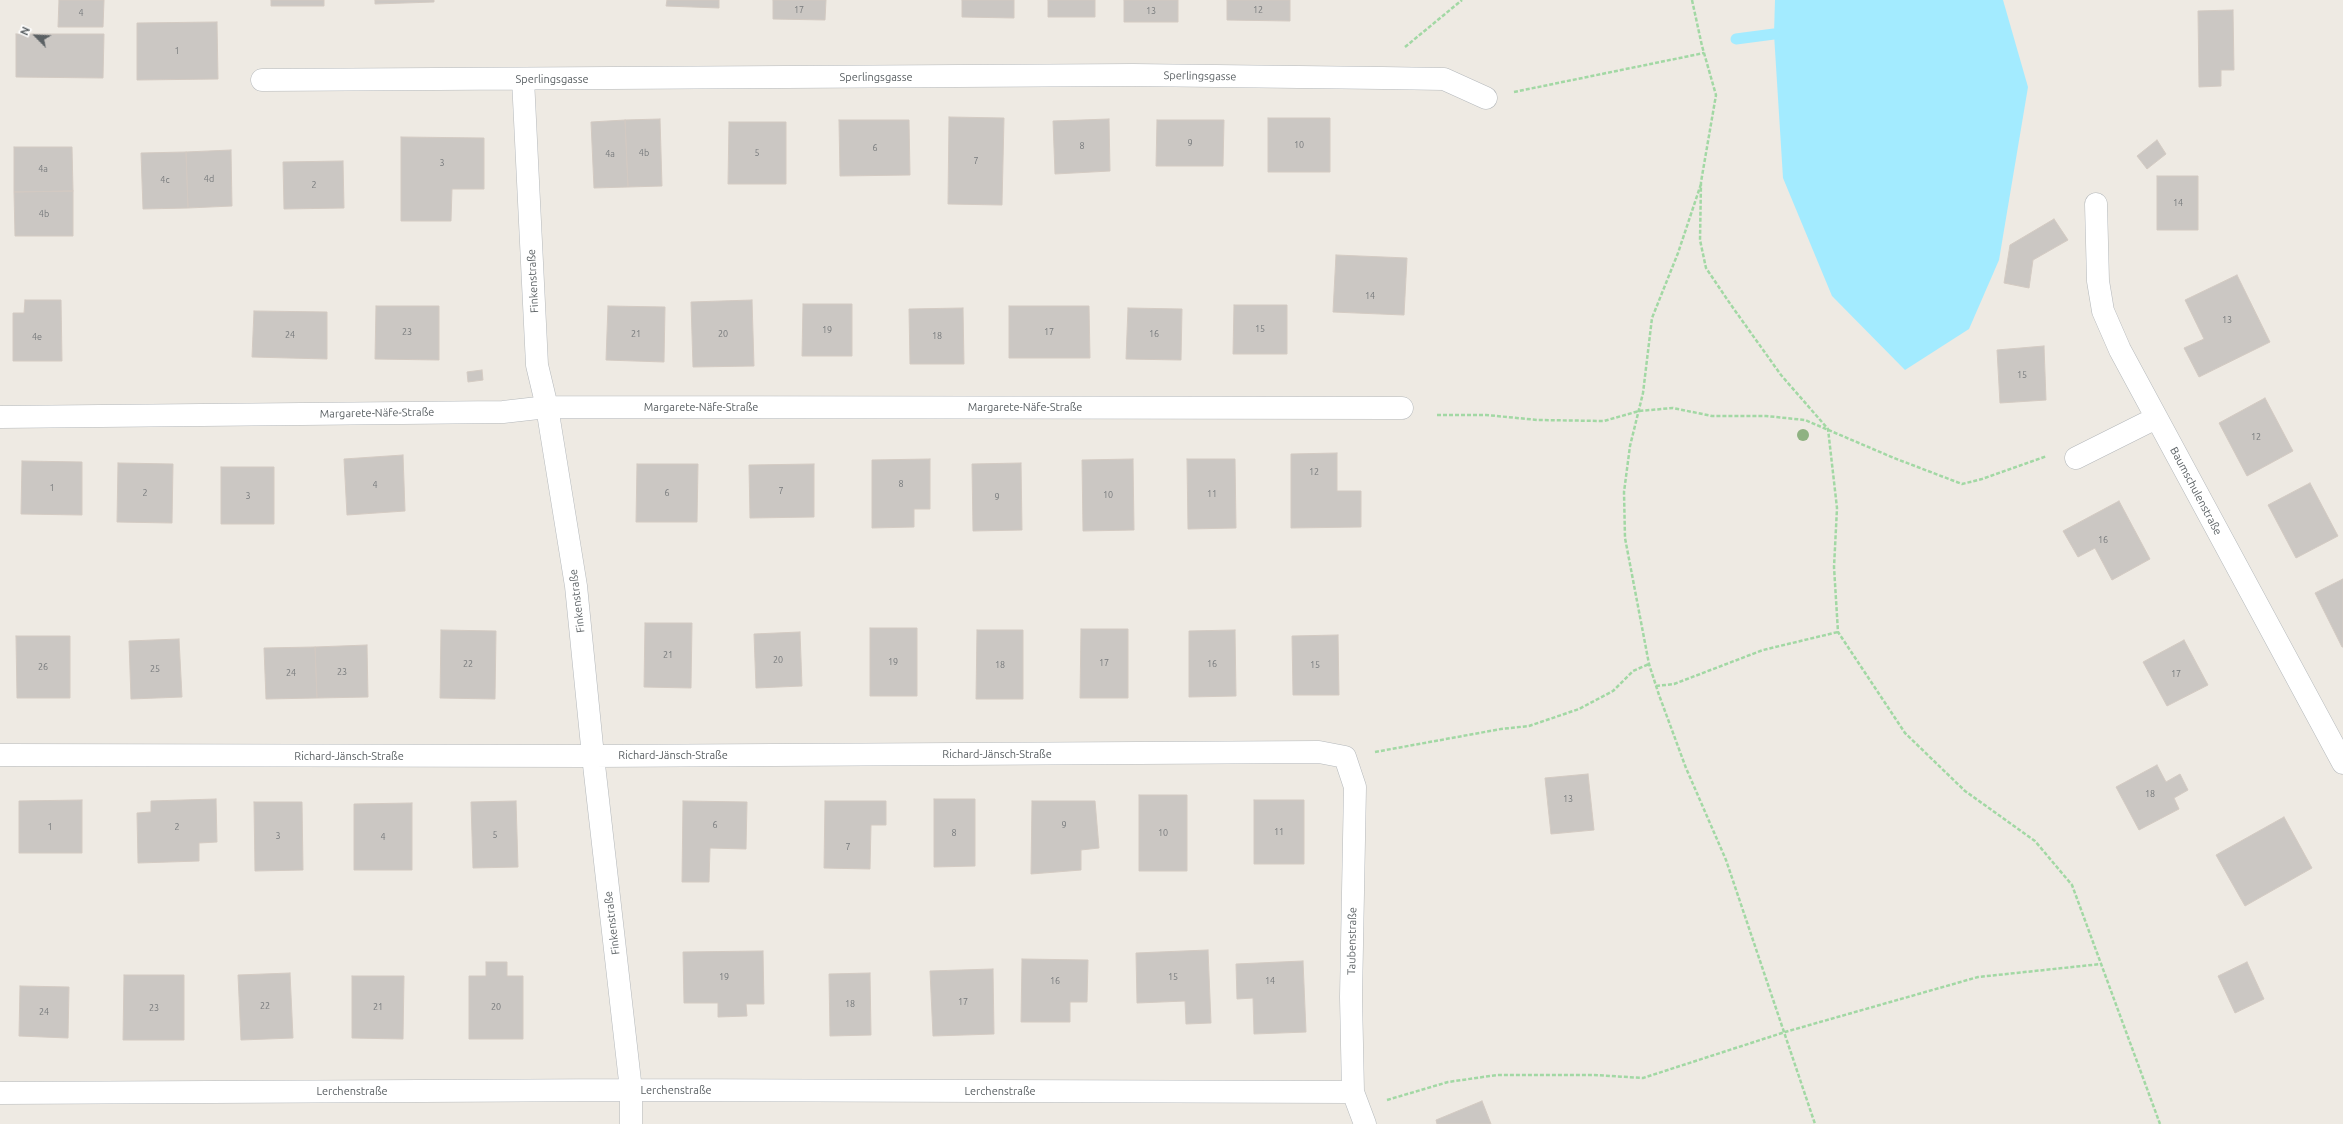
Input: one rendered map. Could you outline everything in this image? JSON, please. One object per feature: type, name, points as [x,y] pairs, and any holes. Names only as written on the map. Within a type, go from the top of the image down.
[{"type":"street","name":"Sperlingsgasse","points":[[262,80],[1133,75],[1382,78],[1444,79],[1486,98]]},
{"type":"street","name":"Finkenstraße","points":[[523,79],[537,365],[547,407],[576,586],[593,756],[631,1090],[630,1124]]},
{"type":"street","name":"Baumschulenstraße","points":[[2096,204],[2098,281],[2103,311],[2120,350],[2343,763]]},
{"type":"street","name":"Margarete-Näfe-Straße","points":[[0,417],[503,412],[547,407],[1402,408]]},
{"type":"street","points":[[2076,458],[2156,418]]},
{"type":"street","name":"Richard-Jänsch-Straße","points":[[0,755],[593,756],[1319,752],[1345,757]]},
{"type":"street","name":"Taubenstraße","points":[[1345,757],[1355,787],[1351,997],[1359,1108]]},
{"type":"street","name":"Lerchenstraße","points":[[0,1093],[631,1090],[1359,1108]]},
{"type":"path","points":[[1382,78],[1403,49],[1462,0]]},
{"type":"path","points":[[1692,0],[1704,54],[1716,95],[1701,182],[1678,253],[1652,318],[1643,393],[1630,446],[1624,492],[1625,538],[1649,664],[1656,686],[1686,768],[1726,860],[1815,1124]]},
{"type":"path","points":[[1486,98],[1704,54]]},
{"type":"path","points":[[1701,182],[1700,240],[1706,268],[1781,375],[1828,429],[1837,508],[1834,567],[1838,632],[1905,733],[1964,791],[2035,840],[2072,885],[2160,1124]]},
{"type":"path","points":[[1437,414],[1486,415],[1538,420],[1604,421],[1639,411],[1673,408],[1712,416],[1774,417],[1805,420],[1935,475],[1962,484],[1982,479],[2050,455],[2067,454],[2076,458]]},
{"type":"path","points":[[1656,686],[1674,684],[1763,650],[1838,632]]},
{"type":"path","points":[[1345,757],[1501,729],[1529,726],[1578,709],[1606,695],[1613,691],[1634,671],[1649,664]]},
{"type":"path","points":[[1359,1108],[1448,1082],[1497,1075],[1594,1075],[1643,1078],[1785,1032],[1978,977],[2101,964]]},
{"type":"water","points":[[1775,0],[2003,0],[2028,87],[1999,260],[1969,329],[1905,370],[1832,296],[1783,178],[1774,34]]},
{"type":"building","points":[[59,0],[104,0],[103,27],[58,27]]},
{"type":"building","points":[[271,0],[324,0],[324,6],[271,6]]},
{"type":"building","points":[[375,0],[434,0],[434,2],[375,4]]},
{"type":"building","points":[[667,0],[719,0],[719,8],[666,6]]},
{"type":"building","points":[[773,0],[826,0],[825,20],[773,19]]},
{"type":"building","points":[[962,0],[1014,0],[1014,18],[962,17]]},
{"type":"building","points":[[1048,0],[1095,0],[1095,17],[1048,17]]},
{"type":"building","points":[[1124,0],[1178,0],[1178,22],[1124,22]]},
{"type":"building","points":[[1227,0],[1290,0],[1290,21],[1227,20]]},
{"type":"building","points":[[2233,10],[2234,70],[2221,70],[2221,86],[2199,87],[2198,11]]},
{"type":"building","points":[[217,22],[218,79],[137,80],[137,23]]},
{"type":"building","points":[[16,34],[104,34],[103,78],[16,77]]},
{"type":"building","points":[[949,117],[1004,118],[1002,205],[948,204]]},
{"type":"building","points":[[1268,118],[1330,118],[1330,172],[1268,172]]},
{"type":"building","points":[[660,119],[662,186],[628,187],[625,120]]},
{"type":"building","points":[[1109,119],[1110,171],[1055,174],[1053,121]]},
{"type":"building","points":[[625,120],[628,187],[594,188],[591,122]]},
{"type":"building","points":[[839,120],[909,120],[910,175],[840,176]]},
{"type":"building","points":[[1157,120],[1224,120],[1223,166],[1156,166]]},
{"type":"building","points":[[729,122],[786,122],[786,184],[728,184]]},
{"type":"building","points":[[401,137],[484,138],[484,189],[452,189],[451,221],[401,221]]},
{"type":"building","points":[[2157,140],[2166,154],[2147,169],[2137,156]]},
{"type":"building","points":[[14,147],[72,147],[73,191],[14,192]]},
{"type":"building","points":[[231,150],[232,206],[188,208],[186,152]]},
{"type":"building","points":[[186,152],[188,208],[143,209],[141,153]]},
{"type":"building","points":[[343,161],[344,208],[284,209],[283,162]]},
{"type":"building","points":[[2157,176],[2198,176],[2198,230],[2157,230]]},
{"type":"building","points":[[73,191],[73,236],[15,236],[14,192]]},
{"type":"building","points":[[2054,219],[2068,240],[2033,260],[2029,288],[2004,283],[2010,245]]},
{"type":"building","points":[[1336,255],[1407,258],[1404,315],[1333,312]]},
{"type":"building","points":[[2237,275],[2270,342],[2199,377],[2184,348],[2204,339],[2185,300]]},
{"type":"building","points":[[25,300],[61,300],[62,361],[13,361],[13,313],[24,313]]},
{"type":"building","points":[[752,300],[754,366],[693,367],[691,302]]},
{"type":"building","points":[[803,304],[852,304],[852,356],[802,356]]},
{"type":"building","points":[[1234,305],[1287,305],[1287,354],[1233,354]]},
{"type":"building","points":[[376,306],[439,306],[439,360],[375,359]]},
{"type":"building","points":[[608,306],[665,307],[664,362],[606,360]]},
{"type":"building","points":[[1009,306],[1089,306],[1090,358],[1009,358]]},
{"type":"building","points":[[963,308],[964,364],[910,364],[909,309]]},
{"type":"building","points":[[1128,308],[1182,309],[1181,360],[1126,359]]},
{"type":"building","points":[[254,311],[327,312],[327,359],[252,357]]},
{"type":"building","points":[[2044,346],[2046,400],[2000,403],[1997,350]]},
{"type":"building","points":[[482,370],[483,380],[468,382],[467,372]]},
{"type":"building","points":[[2265,398],[2293,451],[2247,476],[2219,423]]},
{"type":"building","points":[[1337,453],[1337,491],[1361,491],[1361,527],[1291,528],[1291,454]]},
{"type":"building","points":[[403,455],[405,511],[347,515],[344,459]]},
{"type":"building","points":[[930,459],[930,509],[914,509],[914,527],[872,528],[872,460]]},
{"type":"building","points":[[1133,459],[1134,530],[1083,531],[1082,460]]},
{"type":"building","points":[[1187,459],[1235,459],[1236,528],[1188,529]]},
{"type":"building","points":[[22,461],[82,462],[82,515],[21,514]]},
{"type":"building","points":[[118,463],[173,464],[172,523],[117,522]]},
{"type":"building","points":[[1021,463],[1022,530],[973,531],[972,464]]},
{"type":"building","points":[[637,464],[698,464],[697,522],[636,522]]},
{"type":"building","points":[[814,464],[814,517],[750,518],[749,465]]},
{"type":"building","points":[[221,467],[274,467],[274,524],[221,524]]},
{"type":"building","points":[[2310,483],[2338,536],[2296,558],[2268,505]]},
{"type":"building","points":[[2119,501],[2150,559],[2112,580],[2095,548],[2078,557],[2063,531]]},
{"type":"building","points":[[2343,579],[2343,647],[2342,647],[2315,593]]},
{"type":"building","points":[[645,623],[692,623],[691,688],[644,687]]},
{"type":"building","points":[[870,628],[917,628],[917,696],[870,696]]},
{"type":"building","points":[[1081,629],[1128,629],[1128,698],[1080,698]]},
{"type":"building","points":[[441,630],[496,631],[495,699],[440,698]]},
{"type":"building","points":[[977,630],[1023,630],[1023,699],[976,699]]},
{"type":"building","points":[[1235,630],[1236,696],[1189,697],[1189,631]]},
{"type":"building","points":[[800,632],[802,686],[756,688],[754,634]]},
{"type":"building","points":[[1338,635],[1339,695],[1293,695],[1292,636]]},
{"type":"building","points":[[16,636],[70,636],[70,698],[17,698]]},
{"type":"building","points":[[179,639],[182,697],[131,699],[129,641]]},
{"type":"building","points":[[2184,640],[2208,685],[2167,706],[2143,662]]},
{"type":"building","points":[[367,645],[368,697],[317,698],[315,647]]},
{"type":"building","points":[[315,647],[317,698],[266,699],[264,648]]},
{"type":"building","points":[[2157,765],[2166,782],[2180,774],[2188,790],[2174,798],[2179,809],[2139,830],[2116,787]]},
{"type":"building","points":[[1588,774],[1594,830],[1551,834],[1545,778]]},
{"type":"building","points":[[1139,795],[1187,795],[1187,871],[1139,871]]},
{"type":"building","points":[[216,799],[217,842],[199,843],[199,861],[138,863],[137,813],[151,812],[151,801]]},
{"type":"building","points":[[934,799],[975,799],[975,866],[934,867]]},
{"type":"building","points":[[82,800],[82,853],[19,853],[19,801]]},
{"type":"building","points":[[1254,800],[1304,800],[1304,864],[1254,864]]},
{"type":"building","points":[[516,801],[518,867],[473,868],[471,802]]},
{"type":"building","points":[[683,801],[747,802],[746,849],[710,848],[709,882],[682,882]]},
{"type":"building","points":[[825,801],[886,801],[886,825],[871,825],[870,869],[824,868]]},
{"type":"building","points":[[1032,801],[1095,801],[1099,848],[1081,850],[1081,870],[1031,874]]},
{"type":"building","points":[[254,802],[302,802],[303,870],[255,871]]},
{"type":"building","points":[[412,803],[412,870],[354,870],[354,804]]},
{"type":"building","points":[[2284,817],[2312,868],[2245,906],[2216,855]]},
{"type":"building","points":[[1208,950],[1211,1023],[1186,1024],[1185,1001],[1137,1003],[1136,953]]},
{"type":"building","points":[[763,951],[764,1004],[746,1004],[747,1016],[718,1017],[718,1003],[684,1003],[683,952]]},
{"type":"building","points":[[1022,959],[1088,960],[1087,1002],[1070,1002],[1070,1022],[1021,1022]]},
{"type":"building","points":[[1303,961],[1306,1032],[1254,1034],[1253,998],[1237,999],[1236,964]]},
{"type":"building","points":[[486,962],[507,962],[507,976],[523,976],[523,1039],[469,1039],[469,976],[486,976]]},
{"type":"building","points":[[2247,962],[2264,999],[2235,1013],[2218,976]]},
{"type":"building","points":[[993,969],[994,1034],[933,1036],[930,971]]},
{"type":"building","points":[[290,973],[293,1038],[241,1040],[238,975]]},
{"type":"building","points":[[870,973],[871,1035],[830,1036],[829,974]]},
{"type":"building","points":[[124,975],[184,975],[184,1040],[123,1040]]},
{"type":"building","points":[[352,976],[404,976],[403,1039],[352,1038]]},
{"type":"building","points":[[20,986],[69,987],[68,1038],[19,1036]]},
{"type":"building","points":[[1482,1101],[1491,1124],[1437,1124],[1436,1120]]},
{"type":"waterway","points":[[1736,39],[1774,34]]}]
